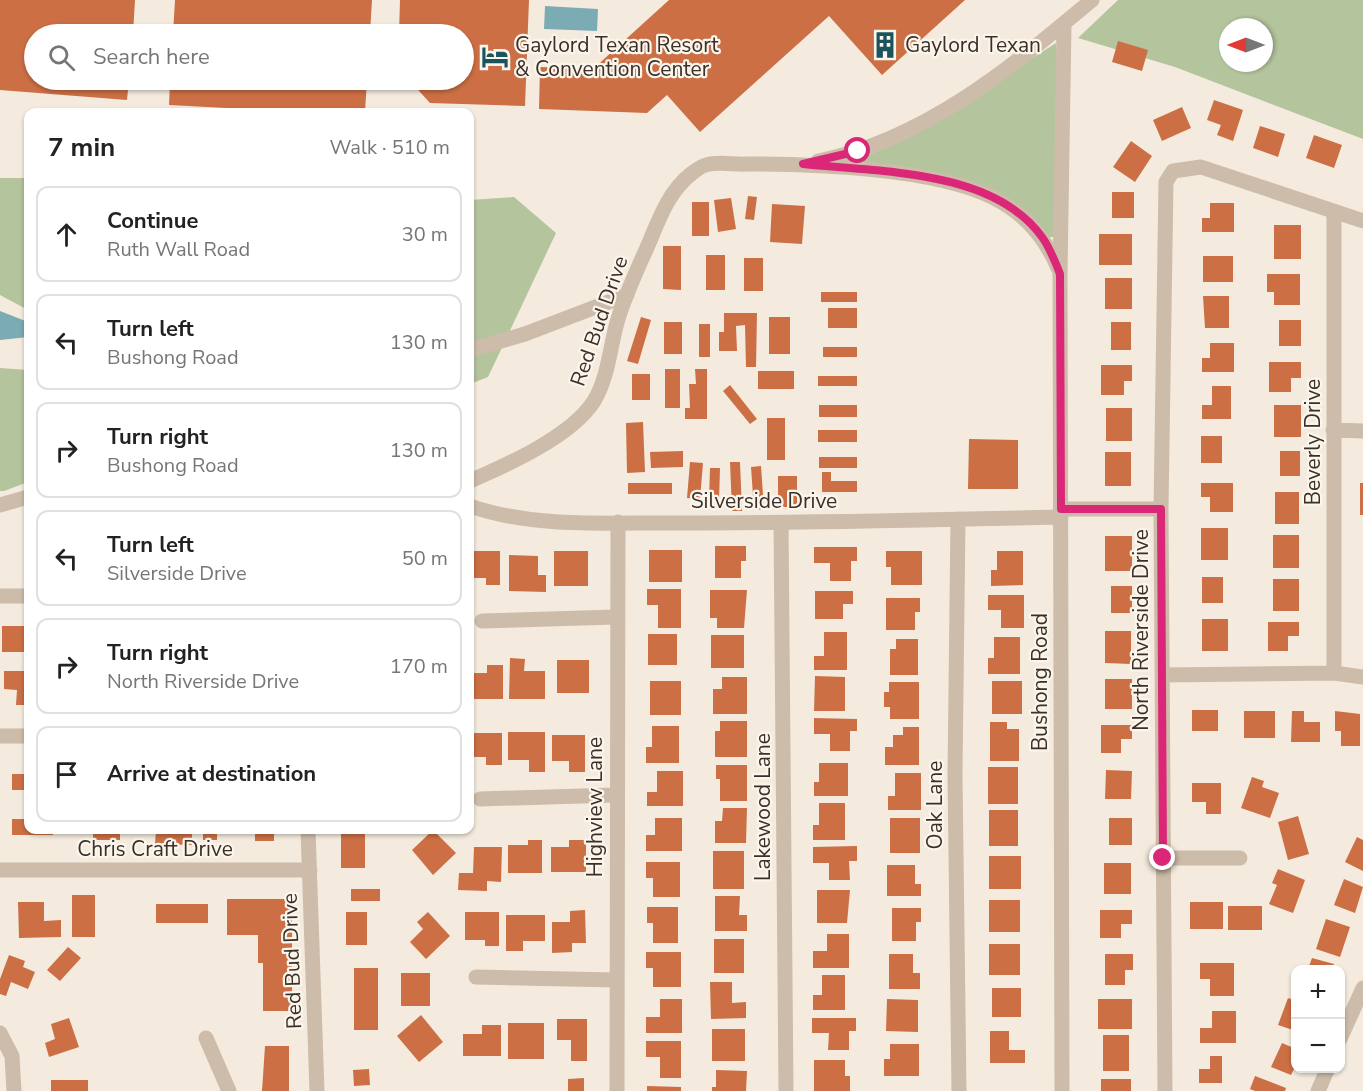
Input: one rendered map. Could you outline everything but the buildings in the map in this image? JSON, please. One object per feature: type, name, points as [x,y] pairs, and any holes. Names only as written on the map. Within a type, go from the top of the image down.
[{"type":"street","points":[[803,164],[858,151],[931,118],[974,91],[1064,24],[1092,0]]},
{"type":"street","name":"Bushong Road","points":[[1062,1091],[1060,274],[1064,24]]},
{"type":"street","name":"Bushong Road","points":[[706,165],[803,164],[918,177],[978,190],[995,198],[1030,224],[1051,251],[1060,274]]},
{"type":"street","name":"Red Bud Drive","points":[[474,479],[541,446],[568,426],[593,402],[603,379],[627,295],[660,218],[676,189],[690,175],[706,165]]},
{"type":"street","name":"North Riverside Drive","points":[[1165,1091],[1161,509],[1166,182],[1173,171],[1201,167],[1335,211]]},
{"type":"street","points":[[1335,211],[1363,221]]},
{"type":"street","name":"Beverly Drive","points":[[1334,673],[1335,211]]},
{"type":"street","points":[[474,349],[525,334],[627,295]]},
{"type":"street","points":[[1333,430],[1363,431]]},
{"type":"street","points":[[0,505],[24,498]]},
{"type":"street","name":"Silverside Drive","points":[[474,507],[513,517],[618,522],[781,523],[958,519],[1161,509]]},
{"type":"street","name":"Oak Lane","points":[[958,519],[955,775],[959,1091]]},
{"type":"street","name":"Highview Lane","points":[[617,1091],[615,795],[618,522]]},
{"type":"street","name":"Lakewood Lane","points":[[781,523],[786,1091]]},
{"type":"street","points":[[0,596],[24,596]]},
{"type":"street","points":[[482,621],[616,617]]},
{"type":"street","points":[[1162,675],[1334,673],[1363,676]]},
{"type":"street","points":[[0,736],[24,736]]},
{"type":"street","points":[[480,799],[615,795]]},
{"type":"street","name":"Red Bud Drive","points":[[308,834],[317,1091]]},
{"type":"street","points":[[1163,858],[1240,858]]},
{"type":"street","name":"Chris Craft Drive","points":[[0,870],[310,870]]},
{"type":"street","points":[[476,977],[616,980]]},
{"type":"street","points":[[1345,1030],[1363,988]]},
{"type":"street","points":[[0,1033],[12,1056],[14,1091]]},
{"type":"street","points":[[206,1038],[229,1091]]},
{"type":"street","points":[[1318,1091],[1326,1073]]},
{"type":"green space","points":[[1118,0],[1363,0],[1363,139],[1175,67],[1078,38]]},
{"type":"green space","points":[[1056,43],[1056,237],[1049,237],[994,190],[864,165],[864,157],[906,139]]},
{"type":"green space","points":[[0,178],[24,178],[24,308],[0,295]]},
{"type":"green space","points":[[514,197],[556,233],[488,377],[474,382],[474,200]]},
{"type":"green space","points":[[0,368],[24,370],[24,484],[0,491]]},
{"type":"water","points":[[545,6],[598,9],[597,31],[544,29]]},
{"type":"water","points":[[0,311],[24,320],[24,337],[0,340]]},
{"type":"place","name":"Gaylord Texan","points":[[885,45]]},
{"type":"place","name":"Gaylord Texan Resort & Convention Center","points":[[495,57]]},
{"type":"route","points":[[858,151],[803,164],[899,174],[978,190],[995,198],[1030,224],[1051,251],[1060,274],[1061,509],[1161,509],[1163,858]]}]
